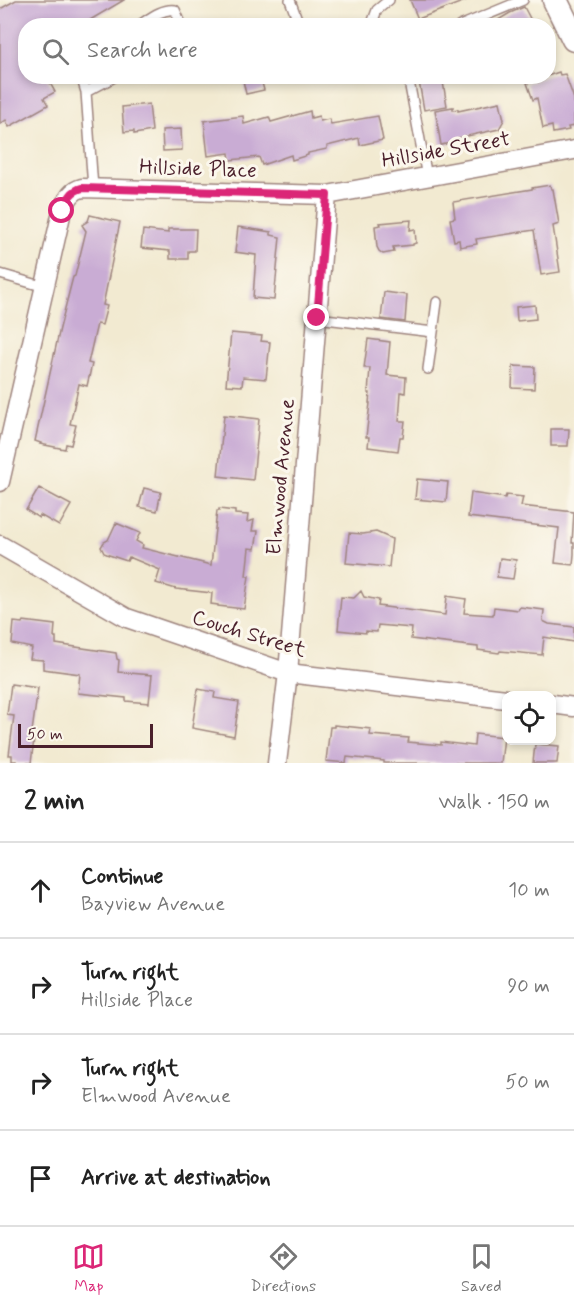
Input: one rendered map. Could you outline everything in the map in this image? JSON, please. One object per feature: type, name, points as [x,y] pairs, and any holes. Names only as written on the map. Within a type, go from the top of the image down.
[{"type":"street","points":[[555,0],[574,39]]},
{"type":"street","name":"Hillside Street","points":[[327,195],[574,150]]},
{"type":"street","name":"Hillside Place","points":[[45,287],[62,211],[70,195],[82,188],[327,195]]},
{"type":"street","name":"Elmwood Avenue","points":[[277,763],[288,673],[327,195]]},
{"type":"street","points":[[0,482],[45,287]]},
{"type":"street","name":"Couch Street","points":[[0,545],[127,618],[288,673],[502,698]]},
{"type":"street","points":[[556,705],[574,707]]},
{"type":"lane","points":[[290,0],[297,18]]},
{"type":"lane","points":[[374,18],[377,10],[389,0]]},
{"type":"lane","points":[[489,18],[523,0]]},
{"type":"lane","points":[[151,18],[170,9],[175,10],[179,18]]},
{"type":"lane","points":[[84,84],[93,188]]},
{"type":"lane","points":[[86,92],[101,84]]},
{"type":"lane","points":[[410,84],[428,177]]},
{"type":"lane","points":[[0,274],[45,287]]},
{"type":"lane","points":[[428,369],[437,302]]},
{"type":"lane","points":[[317,318],[433,332]]},
{"type":"building","points":[[16,0],[124,0],[94,18],[18,18],[18,84],[50,84],[55,92],[44,98],[48,105],[9,127],[6,120],[0,124],[0,9]]},
{"type":"building","points":[[410,0],[465,1],[421,18],[418,18]]},
{"type":"building","points":[[524,7],[530,18],[502,18]]},
{"type":"building","points":[[556,73],[565,74],[574,99],[574,126],[568,127],[569,130],[553,133],[552,126],[543,128],[537,98],[533,100],[527,84],[556,84]]},
{"type":"building","points":[[244,84],[262,84],[264,90],[246,94]]},
{"type":"building","points":[[419,84],[443,84],[447,106],[424,110]]},
{"type":"building","points":[[500,102],[504,120],[499,129],[458,138],[459,141],[441,145],[435,110],[453,107],[453,110],[458,109],[458,111]]},
{"type":"building","points":[[149,104],[152,131],[134,134],[134,131],[124,132],[122,107]]},
{"type":"building","points":[[310,111],[311,118],[319,116],[320,121],[329,119],[331,124],[378,116],[383,140],[360,145],[359,138],[327,146],[327,149],[308,153],[308,155],[292,160],[291,155],[262,165],[259,157],[230,160],[229,153],[208,156],[204,121],[243,116],[244,124],[269,117],[271,122]]},
{"type":"building","points":[[181,129],[182,150],[163,151],[162,130]]},
{"type":"building","points":[[550,185],[553,189],[559,224],[553,226],[560,272],[541,275],[534,230],[476,239],[477,244],[460,247],[459,240],[454,241],[450,219],[455,218],[453,202]]},
{"type":"building","points":[[90,215],[120,222],[103,305],[107,306],[102,325],[97,324],[88,363],[92,364],[87,386],[79,384],[70,424],[76,425],[71,445],[66,444],[65,449],[35,441],[60,328],[86,231],[82,225],[88,221]]},
{"type":"building","points":[[411,220],[410,230],[415,229],[416,243],[393,247],[394,252],[383,254],[379,251],[375,226],[381,225],[380,223]]},
{"type":"building","points":[[238,227],[271,232],[271,235],[280,237],[274,300],[253,298],[256,255],[235,252]]},
{"type":"building","points":[[168,229],[196,229],[195,251],[188,251],[188,259],[170,259],[170,251],[141,248],[143,230],[168,233]]},
{"type":"building","points":[[384,292],[407,295],[405,322],[381,319]]},
{"type":"building","points":[[535,305],[536,319],[517,321],[516,307]]},
{"type":"building","points":[[231,333],[262,336],[261,341],[270,342],[266,379],[243,377],[242,386],[226,385]]},
{"type":"building","points":[[368,339],[390,342],[387,375],[406,377],[405,393],[401,392],[399,421],[405,421],[398,451],[368,447],[369,437],[366,437],[370,403],[370,393],[368,393],[370,368],[364,368]]},
{"type":"building","points":[[513,366],[535,367],[534,389],[512,388]]},
{"type":"building","points":[[224,415],[259,419],[253,480],[218,476]]},
{"type":"building","points":[[551,429],[569,429],[568,446],[551,446]]},
{"type":"building","points":[[417,479],[448,482],[446,502],[415,499]]},
{"type":"building","points":[[39,488],[71,505],[59,526],[26,510]]},
{"type":"building","points":[[144,488],[161,492],[157,511],[139,507]]},
{"type":"building","points":[[471,493],[505,498],[506,495],[523,497],[521,506],[574,512],[573,565],[555,563],[559,528],[468,517]]},
{"type":"building","points":[[219,509],[248,515],[247,522],[254,520],[252,531],[258,531],[255,549],[249,548],[246,576],[249,576],[244,609],[211,604],[212,593],[176,589],[156,583],[160,570],[129,557],[127,561],[109,555],[104,553],[101,547],[108,540],[116,523],[140,533],[136,541],[143,545],[142,548],[211,565]]},
{"type":"building","points":[[376,532],[392,539],[389,567],[346,563],[349,533]]},
{"type":"building","points":[[500,558],[516,560],[513,579],[497,577]]},
{"type":"building","points":[[361,591],[364,597],[379,600],[378,606],[445,615],[447,596],[466,599],[464,613],[493,615],[494,607],[544,610],[543,621],[549,624],[574,627],[574,642],[544,637],[542,655],[500,651],[499,653],[478,650],[478,647],[411,639],[412,628],[378,625],[377,632],[338,630],[341,597],[354,598]]},
{"type":"building","points":[[23,621],[55,625],[56,644],[116,653],[119,660],[118,672],[152,675],[149,703],[78,693],[80,674],[43,669],[43,660],[30,659],[32,648],[12,644],[14,622],[22,623]]},
{"type":"building","points":[[11,684],[38,688],[31,739],[34,739],[31,763],[16,763],[12,761],[12,755],[9,755],[14,716],[7,715]]},
{"type":"building","points":[[198,689],[215,692],[214,698],[239,702],[234,736],[192,728]]},
{"type":"building","points":[[334,725],[371,729],[370,735],[409,738],[408,742],[441,745],[441,742],[474,746],[475,734],[502,737],[501,763],[384,763],[384,761],[347,757],[346,763],[326,761],[330,727]]},
{"type":"building","points":[[535,745],[559,746],[557,763],[533,763]]},
{"type":"route","points":[[62,211],[70,195],[82,188],[327,195],[317,318]]}]
